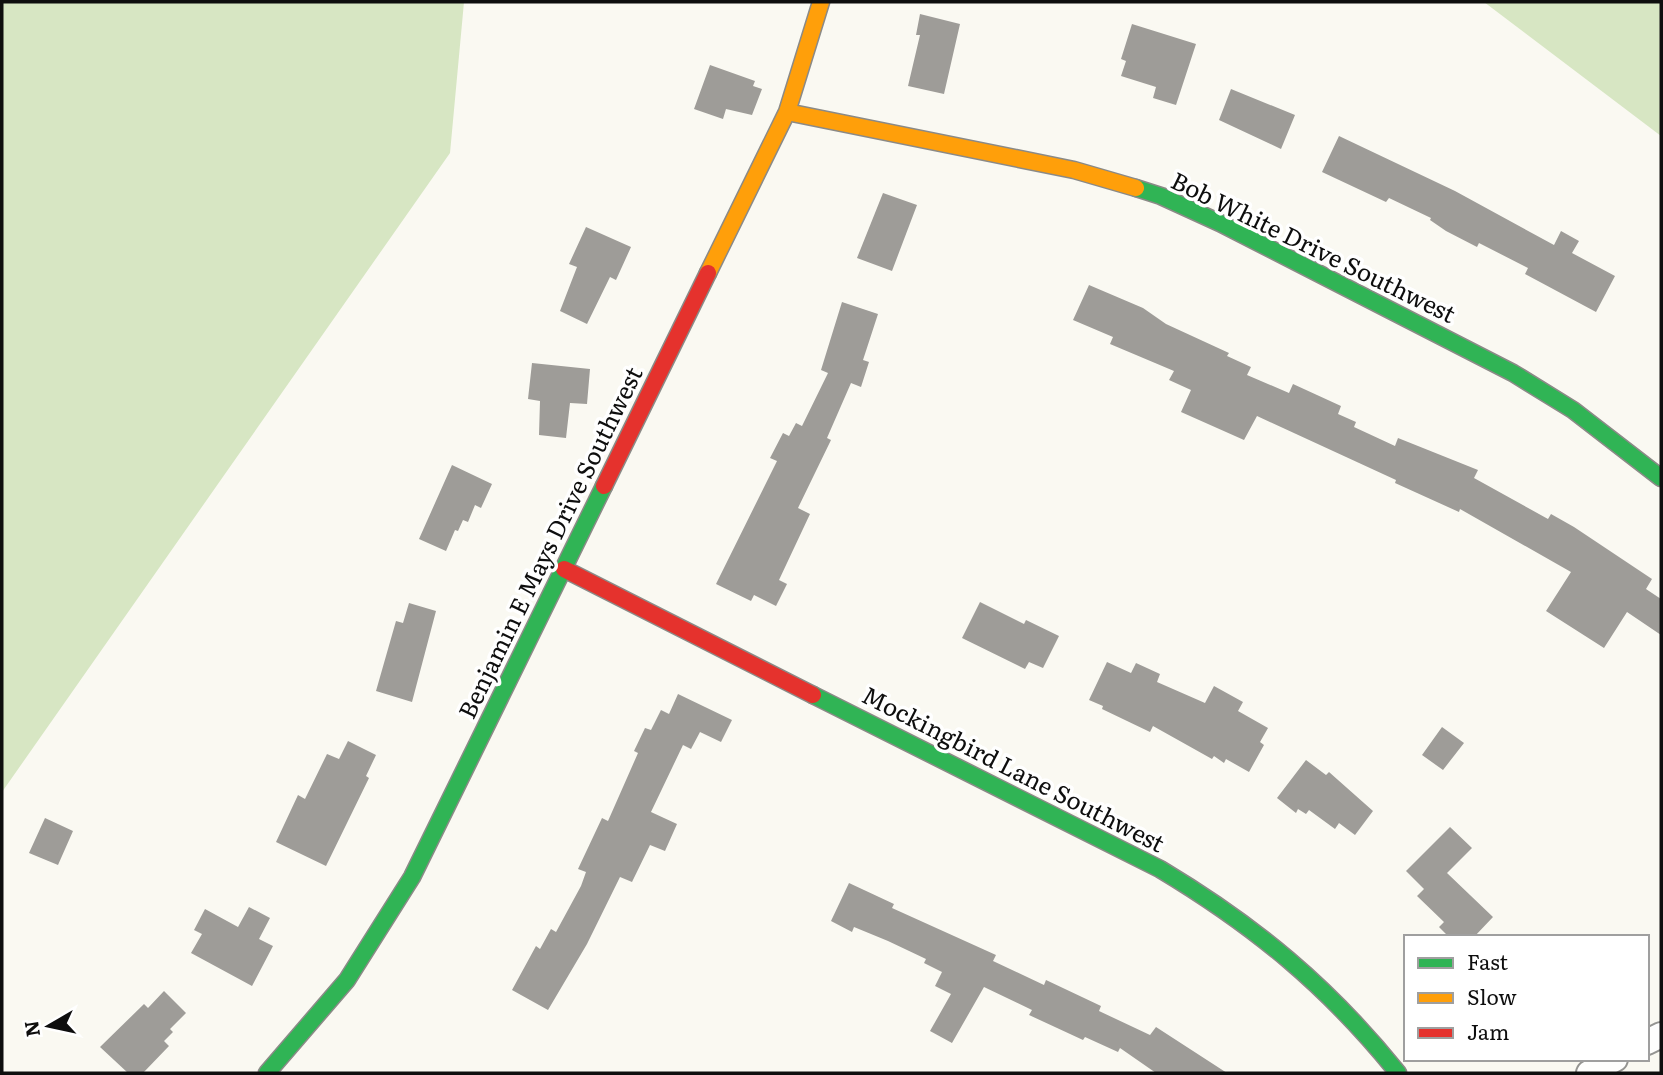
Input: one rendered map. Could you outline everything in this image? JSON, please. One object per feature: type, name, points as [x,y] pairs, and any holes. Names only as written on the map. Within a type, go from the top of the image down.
[{"type":"street","name":"Benjamin E Mays Drive Southwest","points":[[267,1073],[347,980],[412,877],[787,112],[821,2]]},
{"type":"street","name":"Bob White Drive Southwest","points":[[787,112],[1074,170],[1161,197],[1220,223],[1513,373],[1573,410],[1661,478]]},
{"type":"street","name":"Mockingbird Lane Southwest","points":[[564,569],[1160,869],[1228,909],[1291,957],[1342,1006],[1398,1073]]},
{"type":"street","points":[[1589,1073],[1611,1061]]},
{"type":"green space","points":[[2,2],[464,2],[450,153],[2,792]]},
{"type":"green space","points":[[1484,2],[1661,2],[1661,136]]},
{"type":"building","points":[[920,14],[960,24],[944,94],[908,86],[920,35],[916,35]]},
{"type":"building","points":[[1132,24],[1196,44],[1176,105],[1153,98],[1156,87],[1121,76],[1126,61],[1121,59]]},
{"type":"building","points":[[710,65],[755,81],[753,86],[762,89],[752,115],[726,109],[723,119],[694,109]]},
{"type":"building","points":[[1231,89],[1295,115],[1281,149],[1219,120]]},
{"type":"building","points":[[1339,136],[1455,191],[1554,245],[1561,231],[1579,241],[1572,253],[1615,276],[1596,312],[1525,274],[1528,268],[1479,243],[1477,247],[1446,231],[1430,220],[1431,218],[1389,198],[1386,202],[1322,172]]},
{"type":"building","points":[[883,193],[917,205],[892,271],[857,258]]},
{"type":"building","points":[[586,227],[631,247],[616,280],[610,277],[587,324],[560,311],[577,267],[569,264]]},
{"type":"building","points":[[1089,285],[1143,308],[1166,324],[1229,353],[1227,356],[1251,367],[1247,375],[1289,393],[1293,384],[1341,406],[1338,414],[1356,422],[1354,427],[1395,446],[1398,438],[1478,470],[1474,478],[1548,519],[1551,514],[1574,527],[1652,579],[1646,589],[1661,599],[1661,635],[1627,612],[1604,648],[1546,611],[1571,572],[1460,509],[1459,512],[1395,483],[1396,480],[1257,416],[1244,440],[1181,412],[1191,390],[1169,380],[1174,371],[1110,344],[1113,337],[1073,320]]},
{"type":"building","points":[[842,302],[878,314],[863,360],[869,362],[861,387],[851,383],[827,438],[831,440],[798,508],[810,514],[779,580],[787,584],[776,606],[754,595],[751,601],[716,584],[777,461],[770,458],[783,433],[789,436],[796,423],[802,426],[828,373],[821,370]]},
{"type":"building","points":[[532,363],[590,369],[587,404],[570,403],[566,438],[539,435],[540,401],[528,399]]},
{"type":"building","points":[[452,465],[492,484],[481,508],[475,505],[468,522],[463,520],[458,531],[455,530],[446,551],[419,539]]},
{"type":"building","points":[[980,602],[1024,624],[1026,620],[1059,636],[1043,668],[1029,662],[1025,669],[962,638]]},
{"type":"building","points":[[409,603],[436,611],[412,702],[376,691],[396,621],[403,623]]},
{"type":"building","points":[[1107,662],[1131,673],[1136,663],[1160,674],[1157,682],[1205,703],[1214,686],[1243,702],[1238,711],[1268,728],[1260,742],[1264,745],[1249,772],[1226,759],[1224,763],[1214,756],[1212,759],[1153,726],[1150,732],[1089,700]]},
{"type":"building","points":[[678,694],[732,720],[721,742],[700,732],[691,749],[683,745],[651,812],[677,824],[665,851],[650,845],[632,882],[620,877],[587,944],[548,1010],[512,990],[536,946],[540,949],[551,929],[556,932],[581,886],[586,872],[578,869],[602,818],[608,821],[638,753],[634,751],[645,728],[651,730],[661,710],[669,714]]},
{"type":"building","points":[[1442,727],[1464,743],[1443,770],[1422,755]]},
{"type":"building","points":[[348,741],[376,755],[366,776],[369,778],[326,866],[276,842],[298,795],[305,799],[327,754],[339,759]]},
{"type":"building","points":[[1306,760],[1326,775],[1329,772],[1373,811],[1355,835],[1339,823],[1335,829],[1309,810],[1306,814],[1298,809],[1296,813],[1277,798]]},
{"type":"building","points":[[45,818],[73,831],[58,865],[29,853]]},
{"type":"building","points":[[1450,827],[1472,848],[1447,873],[1493,917],[1476,935],[1447,935],[1439,927],[1444,922],[1417,896],[1424,889],[1406,871]]},
{"type":"building","points":[[849,883],[894,904],[892,908],[996,955],[993,961],[1044,985],[1046,980],[1101,1006],[1099,1011],[1150,1035],[1156,1027],[1227,1073],[1156,1073],[1120,1048],[1118,1052],[1085,1037],[1083,1040],[1029,1015],[1032,1010],[984,987],[952,1043],[930,1031],[951,994],[935,986],[942,972],[924,963],[926,959],[888,941],[854,927],[852,932],[831,921]]},
{"type":"building","points":[[249,907],[270,918],[259,939],[273,946],[252,986],[191,953],[202,934],[194,930],[205,909],[238,927]]},
{"type":"building","points":[[164,991],[186,1013],[170,1029],[173,1032],[164,1041],[169,1046],[143,1073],[128,1073],[100,1047],[144,1004],[148,1008]]},
{"type":"traffic: fast","points":[[1136,188],[1161,196],[1220,223],[1513,373],[1573,410],[1661,478]]},
{"type":"traffic: fast","points":[[267,1073],[347,980],[412,877],[604,486]]},
{"type":"traffic: fast","points":[[813,695],[1160,869],[1195,891],[1259,936],[1317,985],[1345,1012],[1398,1073]]},
{"type":"traffic: slow","points":[[708,273],[787,112],[821,2]]},
{"type":"traffic: slow","points":[[787,112],[1074,170],[1136,188]]},
{"type":"traffic: jam","points":[[604,486],[708,273]]},
{"type":"traffic: jam","points":[[564,569],[813,695]]}]
